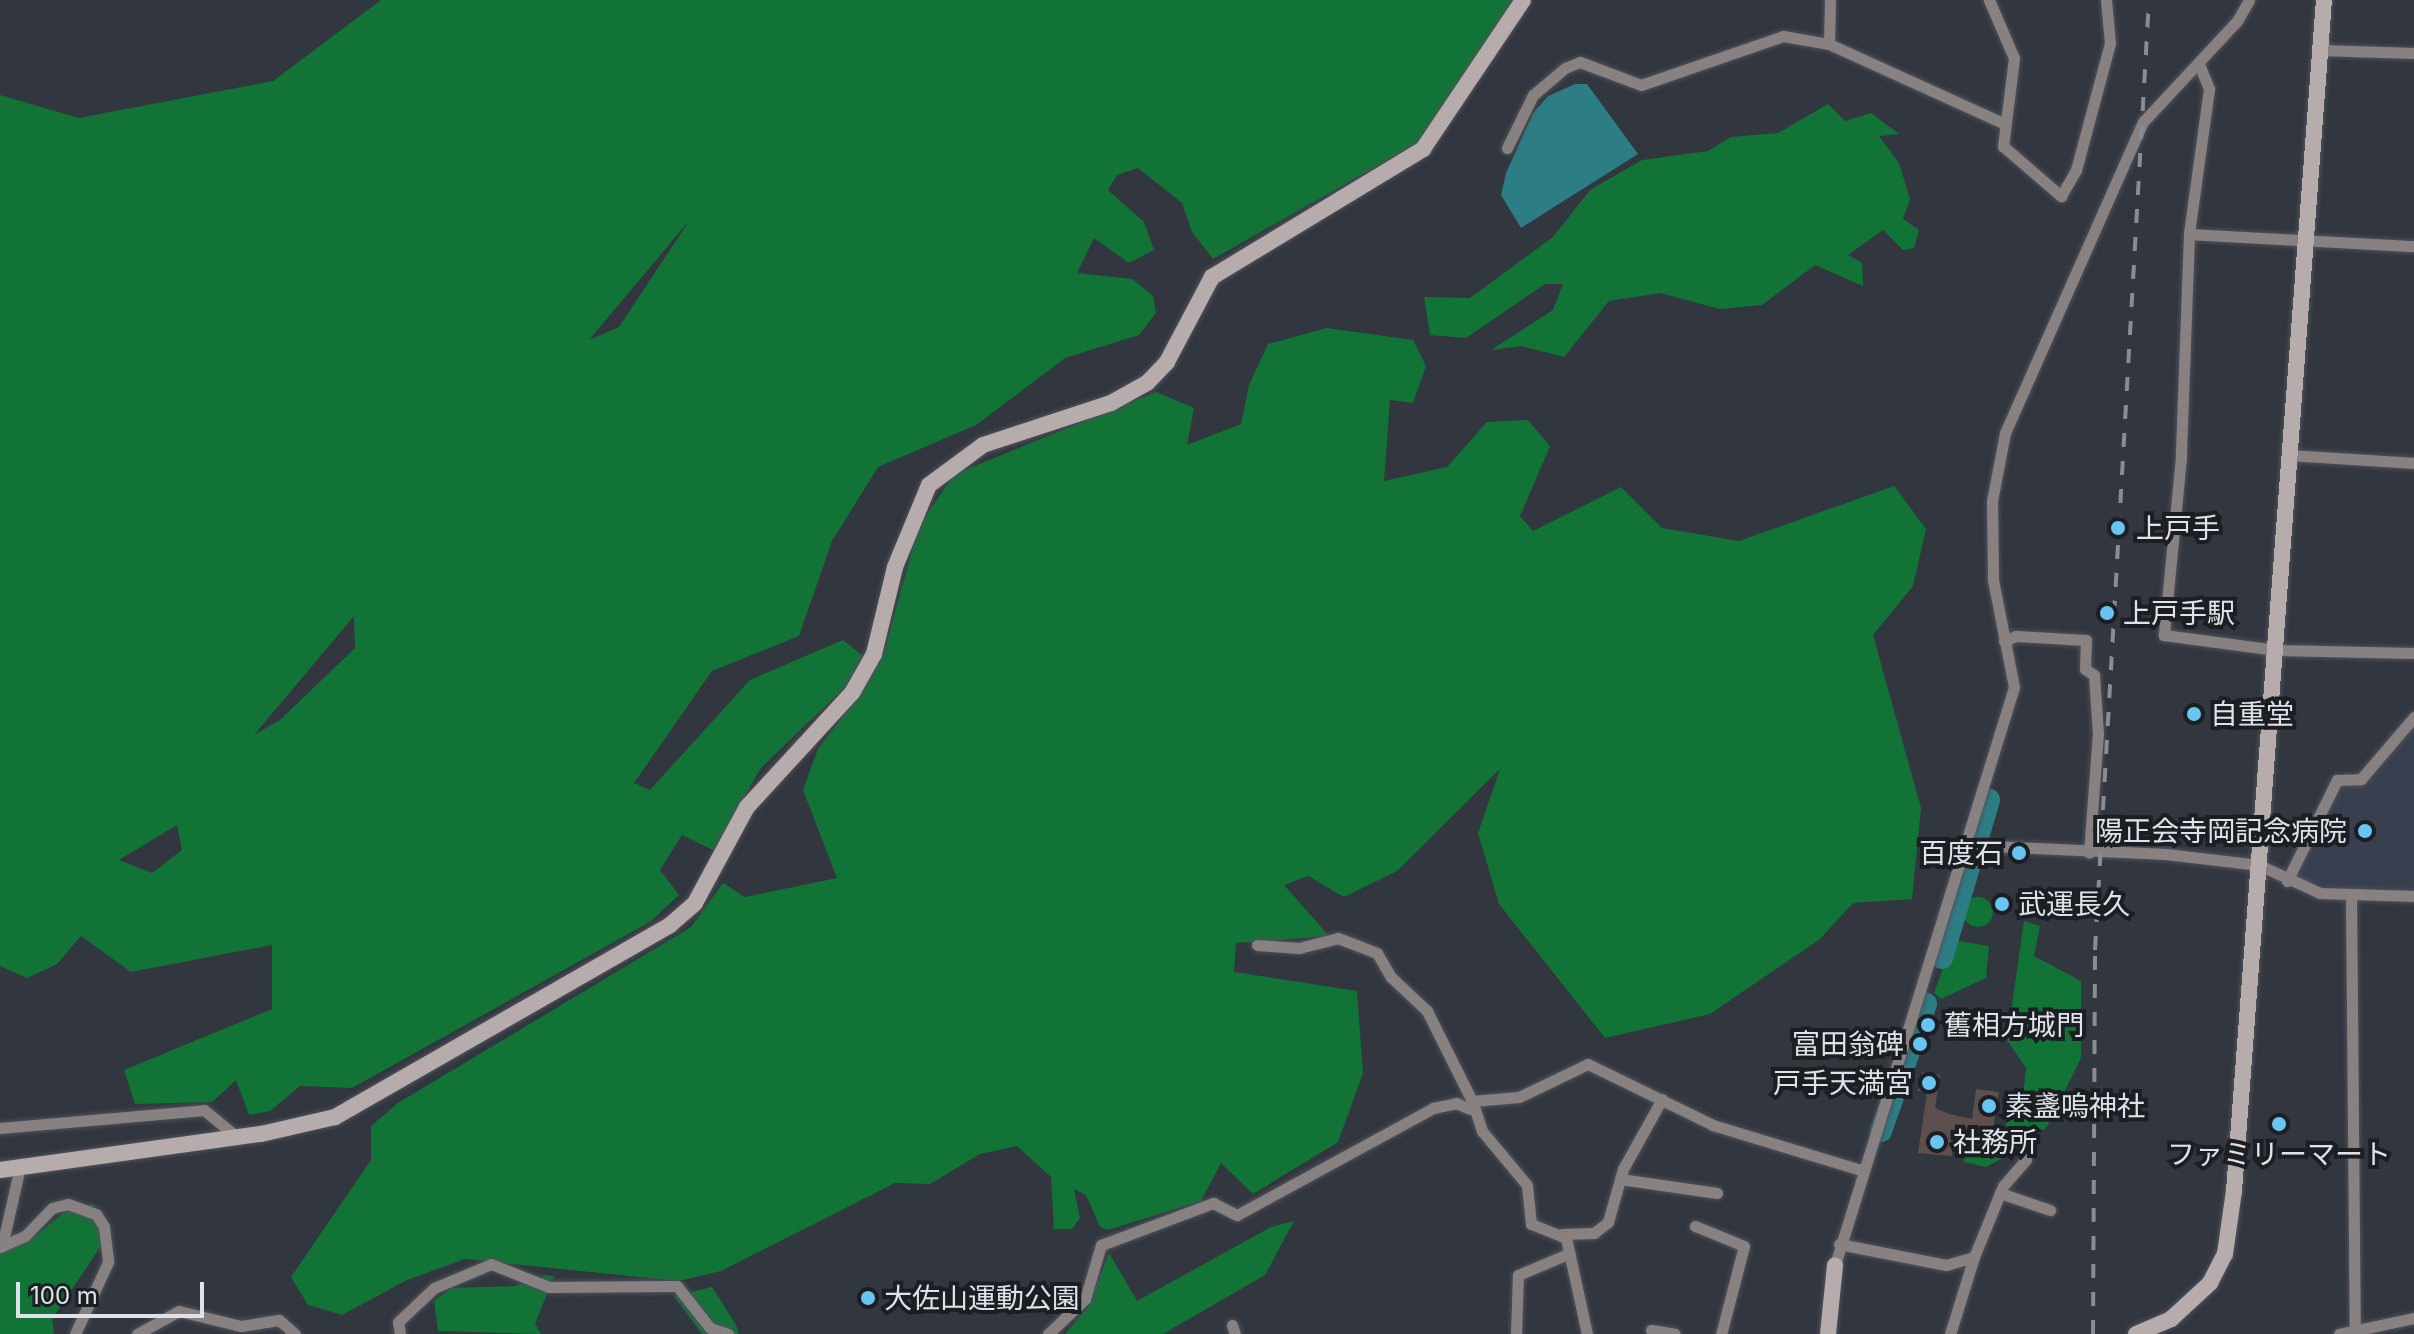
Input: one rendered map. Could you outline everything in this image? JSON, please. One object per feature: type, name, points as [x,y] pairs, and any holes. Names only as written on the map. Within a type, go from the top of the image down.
[{"type":"street","points":[[0,1170],[237,1137],[335,1117],[371,1101],[670,925],[695,903],[747,807],[859,680],[874,654],[914,511],[929,485],[983,445],[1111,403],[1147,383],[1167,362],[1212,277],[1423,149],[1523,0]]},
{"type":"street","points":[[1829,44],[1830,0]]},
{"type":"street","points":[[1989,0],[2014,58],[2003,123],[2003,146],[2061,196],[2076,170],[2110,43],[2106,0]]},
{"type":"street","points":[[1828,1334],[1839,1244],[1861,1170],[1976,845],[2014,687],[1993,580],[1992,501],[2005,433],[2143,122],[2199,64],[2249,0]]},
{"type":"street","points":[[2136,1334],[2190,1304],[2225,1254],[2276,650],[2324,0]]},
{"type":"street","points":[[1507,148],[1533,95],[1580,62],[1641,85],[1783,36],[1829,44],[2003,123]]},
{"type":"street","points":[[2320,50],[2414,53]]},
{"type":"street","points":[[2199,64],[2209,89],[2189,234],[2181,457],[2164,635],[2276,650],[2414,653]]},
{"type":"street","points":[[2189,234],[2414,246]]},
{"type":"street","points":[[2290,455],[2414,463]]},
{"type":"street","points":[[2004,641],[2016,636],[2086,640],[2098,733],[2089,853]]},
{"type":"street","points":[[2287,881],[2337,780],[2361,779],[2414,717]]},
{"type":"street","points":[[1976,845],[2259,865],[2287,881],[2351,896],[2414,896]]},
{"type":"street","points":[[2351,896],[2355,1331]]},
{"type":"street","points":[[1257,945],[1299,948],[1338,938],[1377,953],[1391,977],[1427,1011],[1471,1105],[1527,1185],[1531,1224],[1562,1234],[1594,1233],[1608,1222],[1620,1179],[1662,1099]]},
{"type":"street","points":[[1048,1334],[1085,1299],[1101,1245],[1213,1203],[1237,1215],[1433,1108],[1519,1097],[1588,1064],[1713,1125],[1861,1170]]},
{"type":"street","points":[[0,1128],[194,1110],[237,1137]]},
{"type":"street","points":[[1950,1334],[1974,1257],[2000,1193],[2026,1160]]},
{"type":"street","points":[[1,1246],[20,1167]]},
{"type":"street","points":[[1620,1179],[1717,1193]]},
{"type":"street","points":[[2000,1193],[2050,1210]]},
{"type":"street","points":[[1,1246],[68,1204],[84,1206],[101,1220],[108,1262],[75,1334]]},
{"type":"street","points":[[1695,1226],[1744,1246],[1721,1334]]},
{"type":"street","points":[[1562,1234],[1570,1253],[1587,1334]]},
{"type":"street","points":[[1839,1244],[1946,1265],[1974,1257]]},
{"type":"street","points":[[1516,1334],[1518,1275],[1570,1253]]},
{"type":"street","points":[[400,1334],[398,1322],[434,1288],[491,1264],[549,1287],[677,1286],[710,1328],[728,1334]]},
{"type":"street","points":[[137,1334],[179,1311],[241,1326],[279,1320],[295,1334]]},
{"type":"street","points":[[2339,1334],[2414,1318]]},
{"type":"street","points":[[1651,1330],[1675,1334]]},
{"type":"shaded area","name":"陽正会寺岡記念病院","points":[[2414,721],[2414,892],[2349,891],[2293,878],[2338,785],[2359,785]]},
{"type":"green space","points":[[381,0],[1514,0],[1416,144],[1213,259],[1192,232],[1182,203],[1138,168],[1117,175],[1108,190],[1144,222],[1154,250],[1129,263],[1094,238],[1077,273],[1132,279],[1153,296],[1156,313],[1139,335],[1065,358],[976,425],[878,467],[832,541],[799,636],[712,671],[634,783],[650,790],[750,680],[843,640],[862,655],[847,685],[761,768],[713,850],[682,835],[660,870],[679,895],[650,922],[352,1088],[300,1086],[270,1111],[249,1115],[236,1080],[212,1102],[135,1104],[124,1070],[272,1009],[272,945],[131,972],[81,936],[57,964],[27,978],[0,966],[0,95],[79,118],[273,81]],"holes":[[[688,222],[619,327],[589,340]],[[354,616],[355,648],[280,720],[254,735]],[[177,825],[182,850],[152,873],[119,860]]]},
{"type":"green space","points":[[1828,104],[1845,121],[1871,113],[1899,134],[1879,136],[1899,163],[1910,199],[1903,219],[1919,230],[1914,248],[1903,250],[1883,230],[1848,255],[1862,263],[1863,286],[1815,265],[1762,305],[1720,309],[1660,293],[1609,301],[1564,357],[1521,346],[1491,350],[1553,310],[1563,284],[1545,284],[1466,338],[1430,335],[1424,297],[1470,298],[1553,237],[1590,190],[1642,160],[1708,151],[1731,137],[1778,133]]},
{"type":"green space","points":[[1327,328],[1413,340],[1426,366],[1413,403],[1390,400],[1384,481],[1447,467],[1487,422],[1528,420],[1550,446],[1520,516],[1533,531],[1621,487],[1662,528],[1739,541],[1894,486],[1926,529],[1913,586],[1873,635],[1921,808],[1912,899],[1853,903],[1820,939],[1710,1014],[1605,1038],[1499,904],[1478,833],[1500,769],[1397,871],[1344,897],[1308,876],[1284,885],[1329,936],[1236,943],[1234,972],[1357,991],[1363,1073],[1338,1142],[1253,1194],[1221,1163],[1201,1201],[1108,1230],[1100,1227],[1086,1195],[1074,1189],[1080,1218],[1072,1229],[1054,1229],[1051,1177],[1017,1146],[980,1154],[930,1184],[895,1183],[721,1271],[678,1281],[465,1259],[407,1280],[342,1315],[308,1305],[291,1277],[371,1160],[371,1126],[398,1103],[691,927],[723,883],[745,897],[837,878],[803,790],[818,749],[866,686],[885,649],[919,525],[955,474],[1156,392],[1194,408],[1187,445],[1241,424],[1249,385],[1268,344]]},
{"type":"green space","points":[[1978,897],[1984,898],[1992,906],[1992,918],[1984,926],[1978,927],[1972,926],[1964,918],[1963,912],[1964,906],[1972,898]]},
{"type":"green space","points":[[2024,921],[2040,926],[2034,956],[2081,981],[2081,1058],[2048,1125],[2029,1144],[1986,1167],[1964,1162],[1965,1141],[2002,1142],[2007,1120],[2022,1105],[2026,1068],[2007,1040]]},
{"type":"green space","points":[[1953,940],[1989,946],[1986,978],[1941,999],[1934,993]]},
{"type":"green space","points":[[93,1204],[104,1218],[103,1243],[52,1319],[54,1334],[0,1334],[0,1238],[33,1238],[68,1209]]},
{"type":"green space","points":[[1294,1221],[1265,1275],[1163,1334],[1065,1334],[1088,1307],[1109,1253],[1137,1301],[1271,1227]]},
{"type":"green space","points":[[545,1275],[554,1276],[535,1324],[541,1334],[438,1331],[434,1301],[451,1288],[515,1286]]},
{"type":"green space","points":[[712,1287],[739,1334],[702,1334],[674,1296]]},
{"type":"water","points":[[1575,84],[1587,84],[1638,154],[1521,228],[1501,195],[1506,173],[1533,113],[1548,96]]},
{"type":"building","points":[[1922,1072],[1940,1075],[1935,1108],[1949,1114],[1972,1119],[1976,1089],[1999,1092],[1993,1130],[1958,1126],[1952,1156],[1918,1153],[1927,1092],[1918,1091]]},
{"type":"waterway","points":[[1942,958],[1989,800]]},
{"type":"waterway","points":[[1881,1131],[1926,1004]]},
{"type":"railway","points":[[2093,1334],[2095,950],[2149,0]]},
{"type":"place","name":"上戸手","points":[[2118,528]]},
{"type":"place","name":"上戸手駅","points":[[2107,613]]},
{"type":"place","name":"自重堂","points":[[2194,714]]},
{"type":"place","name":"陽正会寺岡記念病院","points":[[2365,831]]},
{"type":"place","name":"百度石","points":[[2019,853]]},
{"type":"place","name":"武運長久","points":[[2002,904]]},
{"type":"place","name":"舊相方城門","points":[[1928,1025]]},
{"type":"place","name":"富田翁碑","points":[[1920,1044]]},
{"type":"place","name":"戸手天満宮","points":[[1929,1083]]},
{"type":"place","name":"素盞嗚神社","points":[[1989,1106]]},
{"type":"place","name":"ファミリーマート","points":[[2279,1124]]},
{"type":"place","name":"社務所","points":[[1937,1142]]},
{"type":"place","name":"大佐山運動公園","points":[[868,1298]]}]
